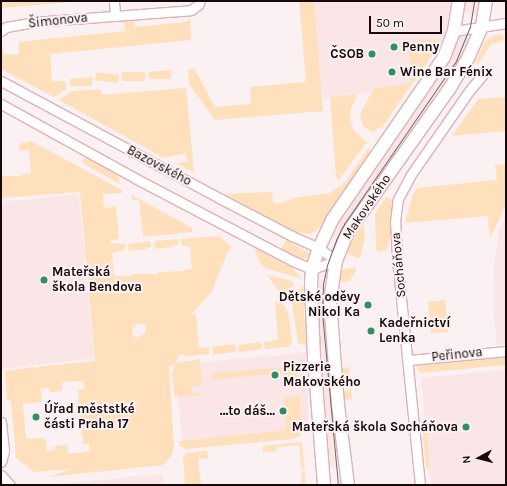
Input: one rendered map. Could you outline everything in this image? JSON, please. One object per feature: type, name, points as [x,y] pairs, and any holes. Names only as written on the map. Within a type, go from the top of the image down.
[{"type":"street","points":[[114,1],[115,16]]},
{"type":"street","name":"Šimonova","points":[[1,31],[6,28],[32,22],[191,10],[198,5],[200,1]]},
{"type":"street","name":"Makovského","points":[[324,485],[314,358],[310,283],[312,269],[319,248],[332,220],[444,57],[454,31],[459,1]]},
{"type":"street","name":"Makovského","points":[[348,485],[338,405],[330,301],[336,261],[348,232],[450,88],[468,58],[482,26],[486,1]]},
{"type":"street","points":[[454,31],[506,23]]},
{"type":"street","name":"Socháňova","points":[[420,485],[395,222],[398,200],[410,176],[468,91],[485,72]]},
{"type":"street","name":"Bazovského","points":[[1,81],[221,200],[319,248],[336,261]]},
{"type":"street","name":"Bazovského","points":[[1,104],[135,178],[312,269]]},
{"type":"street","points":[[312,269],[336,261]]},
{"type":"street","name":"Peřinova","points":[[408,360],[506,351]]},
{"type":"street","points":[[1,422],[4,451],[1,462]]},
{"type":"street","points":[[1,475],[10,485]]},
{"type":"shaded area","points":[[1,1],[83,1],[1,8]]},
{"type":"shaded area","points":[[299,1],[314,1],[323,111],[215,120],[189,84],[188,70],[194,68],[215,107],[251,104],[250,87],[306,82]]},
{"type":"shaded area","points":[[313,1],[453,1],[452,14],[443,42],[439,43],[436,39],[408,41],[411,82],[374,88],[371,92],[322,98]]},
{"type":"shaded area","points":[[463,1],[481,1],[478,15],[464,13]]},
{"type":"shaded area","points":[[134,19],[135,27],[185,22],[190,19],[191,40],[50,54],[52,81],[66,81],[66,89],[54,97],[1,69],[1,43],[4,55],[19,54],[19,42],[125,31],[124,20]]},
{"type":"shaded area","points":[[503,34],[504,40],[494,44],[492,43],[478,64],[475,62],[485,42],[492,36]]},
{"type":"shaded area","points":[[460,36],[470,41],[457,66],[383,172],[339,239],[331,236],[339,218]]},
{"type":"shaded area","points":[[437,39],[439,43],[436,50],[382,127],[376,129],[373,133],[363,126],[360,114],[374,88],[411,82],[408,41]]},
{"type":"shaded area","points":[[171,70],[171,79],[149,79],[149,72]]},
{"type":"shaded area","points":[[96,72],[119,75],[118,83],[95,80]]},
{"type":"shaded area","points":[[122,72],[145,72],[145,81],[122,81]]},
{"type":"shaded area","points":[[92,77],[92,86],[70,86],[70,79]]},
{"type":"shaded area","points":[[186,88],[194,172],[175,163],[187,162],[186,153],[164,158],[59,100],[72,91],[101,89],[102,95]]},
{"type":"shaded area","points":[[358,94],[350,111],[351,124],[356,133],[367,142],[339,180],[336,177],[330,97]]},
{"type":"shaded area","points":[[506,97],[506,131],[452,136],[478,99]]},
{"type":"shaded area","points":[[31,141],[122,190],[122,193],[103,194],[104,208],[114,207],[116,205],[119,239],[110,240],[111,243],[125,244],[125,250],[112,253],[114,276],[131,276],[131,274],[158,274],[158,272],[184,271],[192,269],[190,246],[182,246],[181,239],[219,236],[232,247],[228,251],[212,291],[191,315],[196,314],[199,348],[209,347],[209,354],[186,356],[179,355],[176,363],[200,359],[202,385],[191,387],[192,394],[202,393],[202,395],[176,397],[174,394],[172,375],[175,364],[169,367],[174,447],[171,457],[163,465],[48,477],[72,469],[34,472],[16,458],[11,401],[7,400],[6,371],[33,367],[35,370],[37,367],[95,361],[80,192],[1,198],[1,176],[22,176],[23,174],[31,173],[29,150],[20,151],[19,144]],"holes":[[[138,323],[146,325],[146,329],[144,334],[136,338],[133,336],[132,329]],[[83,381],[84,389],[78,390],[78,399],[83,444],[89,444],[89,451],[68,454],[67,445],[55,446],[55,450],[46,451],[47,442],[45,442],[45,438],[26,439],[23,404],[41,402],[42,393],[40,389],[49,388],[50,392],[62,391],[62,382]]]},
{"type":"shaded area","points":[[370,146],[368,156],[323,223],[316,231],[309,234],[294,232],[225,194],[272,192],[273,202],[277,204],[299,197],[330,193],[345,182]]},
{"type":"shaded area","points":[[85,157],[113,172],[118,177],[120,184],[82,163]]},
{"type":"shaded area","points":[[506,164],[506,205],[490,238],[488,216],[405,223],[413,194],[417,188],[497,180],[495,165]]},
{"type":"shaded area","name":"Mateřská škola Bendova","points":[[79,194],[94,358],[1,369],[1,202]]},
{"type":"shaded area","points":[[131,195],[191,227],[193,229],[192,232],[143,237],[139,200],[132,200]]},
{"type":"shaded area","points":[[386,197],[393,200],[391,215],[392,241],[389,241],[387,250],[379,252],[376,249],[375,214]]},
{"type":"shaded area","points":[[506,217],[506,344],[497,345],[493,307],[494,268],[499,230]]},
{"type":"shaded area","points":[[363,221],[365,239],[360,257],[357,258],[350,255],[347,250],[352,238]]},
{"type":"shaded area","points":[[178,239],[178,245],[155,249],[155,241]]},
{"type":"shaded area","points":[[286,240],[309,253],[309,258],[299,258],[281,249]]},
{"type":"shaded area","points":[[150,241],[151,247],[129,251],[128,244]]},
{"type":"shaded area","points":[[256,248],[292,268],[303,279],[265,268],[261,265],[255,250]]},
{"type":"shaded area","points":[[356,267],[354,275],[349,281],[337,283],[341,270]]},
{"type":"shaded area","points":[[267,275],[292,281],[295,285],[284,293],[280,293]]},
{"type":"shaded area","points":[[317,279],[326,281],[325,318],[336,440],[340,465],[338,467],[328,467],[315,315]]},
{"type":"shaded area","points":[[304,286],[304,314],[307,345],[303,345],[298,342],[292,303],[293,295]]},
{"type":"shaded area","points":[[445,300],[448,332],[431,333],[428,301]]},
{"type":"shaded area","points":[[275,301],[283,304],[288,312],[292,340],[291,345],[287,347],[265,349],[264,342],[278,340]]},
{"type":"shaded area","points":[[261,342],[262,349],[239,352],[238,345]]},
{"type":"shaded area","points":[[235,344],[236,352],[213,355],[212,347]]},
{"type":"shaded area","points":[[306,352],[309,431],[182,441],[176,375],[197,363]]},
{"type":"shaded area","points":[[506,354],[506,365],[422,373],[418,371],[417,365],[424,361]]},
{"type":"shaded area","points":[[294,366],[294,368],[297,368],[298,383],[283,385],[282,374],[276,374],[276,368]]},
{"type":"shaded area","points":[[349,367],[352,399],[344,400],[343,391],[350,390],[349,377],[342,377],[341,368]]},
{"type":"shaded area","points":[[273,368],[274,374],[209,380],[215,373]]},
{"type":"shaded area","name":"Mateřská škola Socháňova","points":[[500,370],[506,371],[506,485],[431,485],[421,378]]},
{"type":"shaded area","points":[[300,396],[301,423],[297,424],[298,427],[301,426],[301,430],[300,435],[293,439],[186,449],[180,446],[179,441],[286,430],[284,398]]},
{"type":"shaded area","points":[[425,421],[430,471],[426,466],[422,425]]},
{"type":"shaded area","points":[[301,442],[306,485],[302,485],[301,472],[304,471],[303,467],[301,467],[299,445],[277,447],[277,451],[263,452],[263,446]]},
{"type":"shaded area","points":[[207,451],[208,458],[198,459],[201,485],[185,485],[183,456],[187,453]]},
{"type":"shaded area","points":[[163,474],[164,485],[46,485]]},
{"type":"tram line","points":[[338,485],[322,313],[323,284],[327,265],[344,224],[456,61],[470,27],[474,1]]},
{"type":"place","name":"Penny","points":[[394,47]]},
{"type":"place","name":"ČSOB","points":[[372,54]]},
{"type":"place","name":"Wine Bar Fénix","points":[[392,72]]},
{"type":"place","name":"Mateřská škola Bendova","points":[[44,280]]},
{"type":"place","name":"Dětské oděvy Nikol Ka","points":[[368,305]]},
{"type":"place","name":"Kadeřnictví Lenka","points":[[371,331]]},
{"type":"place","name":"Pizzerie Makovského","points":[[275,375]]},
{"type":"place","name":"…to dáš…","points":[[283,411]]},
{"type":"place","name":"Úřad měststké části Praha 17","points":[[36,417]]},
{"type":"place","name":"Mateřská škola Socháňova","points":[[466,427]]}]
